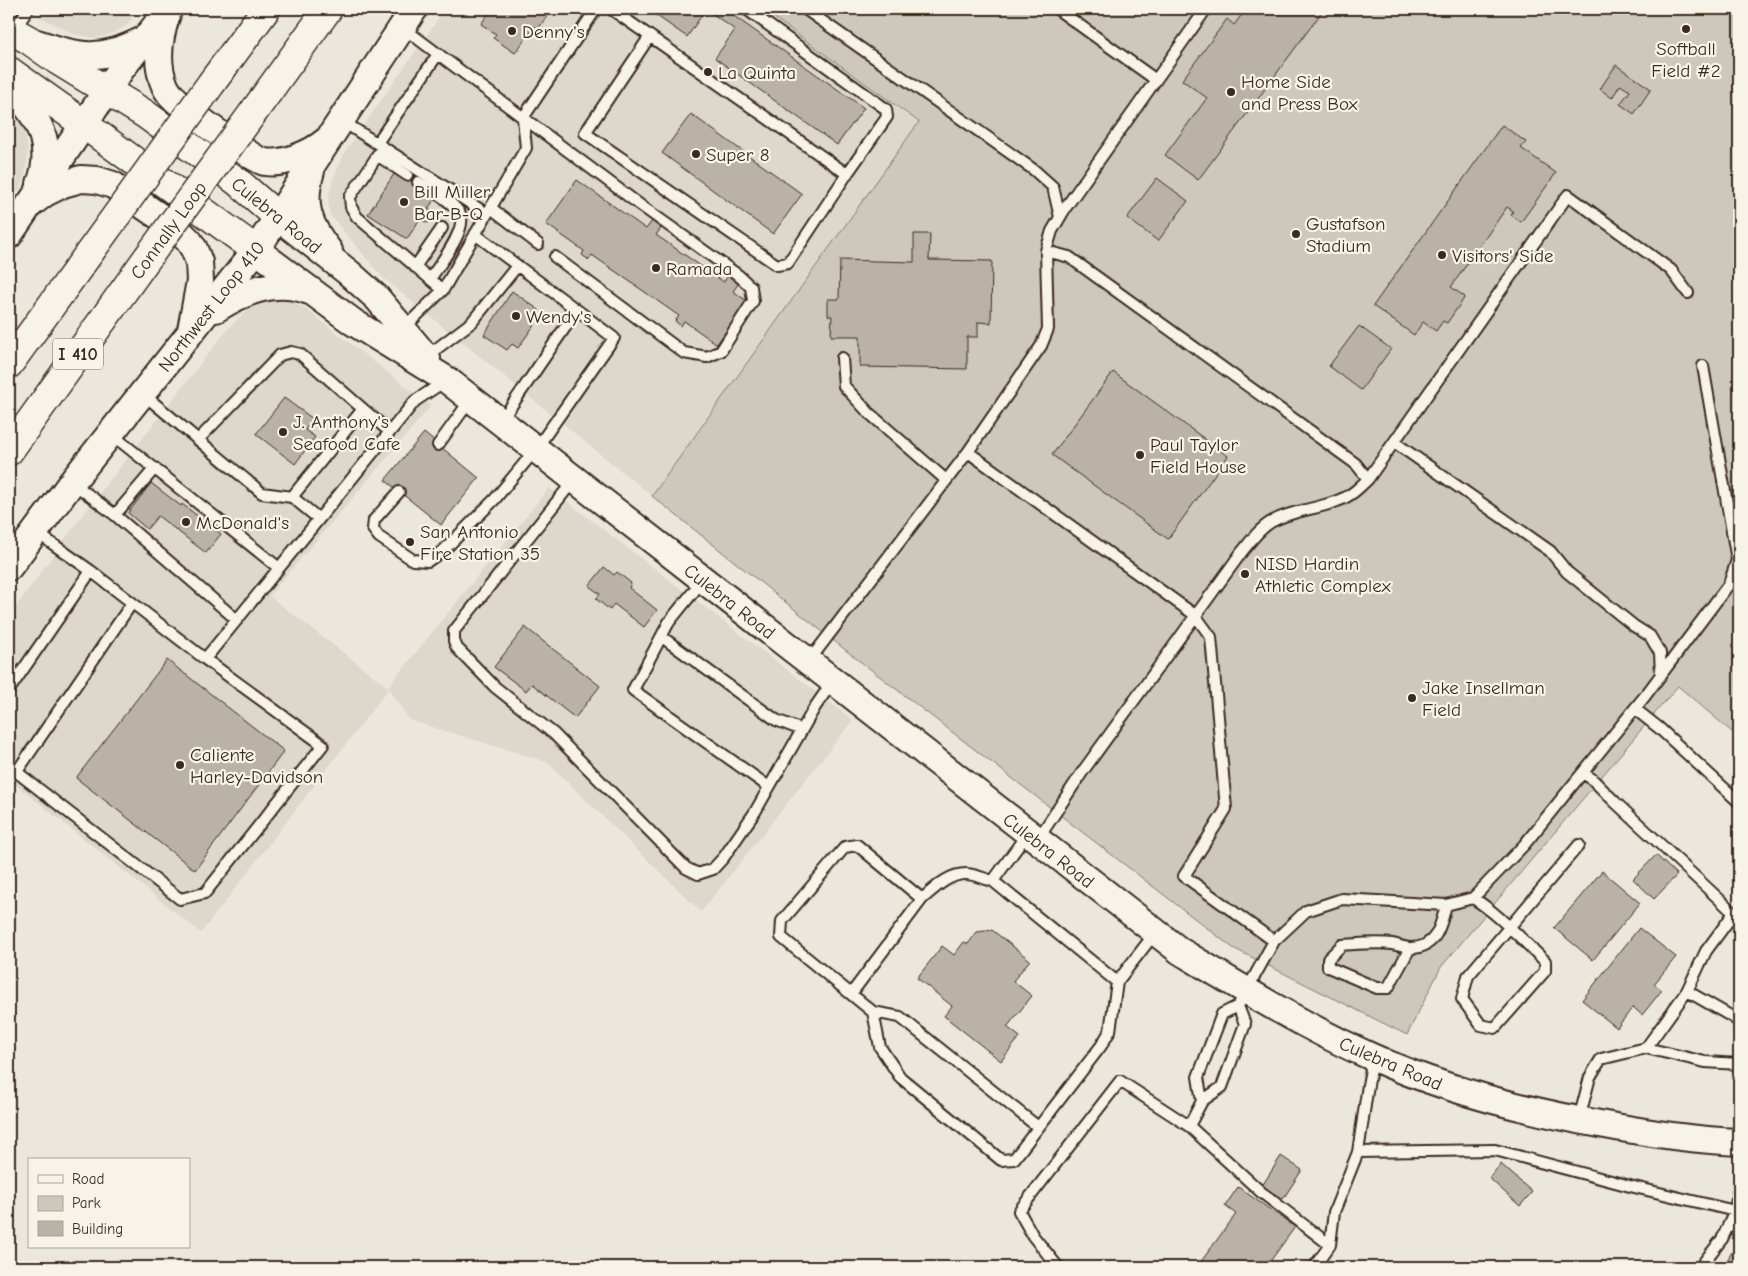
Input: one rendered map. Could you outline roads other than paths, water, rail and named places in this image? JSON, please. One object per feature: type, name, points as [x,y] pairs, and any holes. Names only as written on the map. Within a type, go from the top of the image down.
[{"type":"main road","points":[[9,235],[107,90],[142,41],[169,9]]},
{"type":"main road","points":[[169,9],[160,39],[159,64],[164,84],[176,100],[243,151],[259,160],[273,162],[287,160],[320,145],[328,139]]},
{"type":"main road","name":"I 410","points":[[9,364],[266,9]]},
{"type":"main road","name":"Connally Loop","points":[[9,451],[328,9]]},
{"type":"main road","name":"Northwest Loop 410","points":[[9,567],[110,433],[256,250],[408,18]]},
{"type":"main road","points":[[17,33],[69,52],[90,56],[118,52],[142,41]]},
{"type":"main road","name":"Culebra Road","points":[[17,33],[145,114],[238,182],[278,217],[350,273],[377,298],[425,357],[447,380]]},
{"type":"main road","name":"Culebra Road","points":[[9,72],[354,322],[447,380],[1242,998],[1289,1017],[1373,1058],[1434,1083],[1497,1102],[1644,1132],[1739,1142]]},
{"type":"main road","points":[[9,88],[33,112],[42,131],[45,144],[44,172],[36,194],[29,205]]},
{"type":"main road","points":[[328,139],[308,184],[306,204],[309,218],[319,238],[350,273]]},
{"type":"main road","points":[[29,205],[63,184],[81,179],[97,180],[113,185],[175,227],[189,241],[199,262],[200,281],[190,333]]},
{"type":"main road","points":[[190,333],[215,310],[250,291],[284,286],[300,288],[315,293]]},
{"type":"lane","points":[[17,33],[28,9]]},
{"type":"lane","points":[[403,330],[442,290],[526,148],[523,118],[596,9]]},
{"type":"lane","points":[[611,9],[847,174]]},
{"type":"lane","points":[[650,36],[585,133],[777,265],[788,263],[887,117],[886,109],[746,9]]},
{"type":"lane","points":[[805,9],[1034,170],[1053,187],[1060,217]]},
{"type":"lane","points":[[1057,9],[1156,80]]},
{"type":"lane","points":[[809,662],[968,452],[1041,346],[1048,329],[1046,251],[1052,230],[1206,9]]},
{"type":"lane","points":[[408,18],[438,54],[640,205],[738,275],[750,286],[753,301],[720,351],[707,357],[684,353],[555,257]]},
{"type":"lane","points":[[438,54],[350,196],[351,207],[357,217],[442,290]]},
{"type":"lane","points":[[328,139],[379,149],[489,211],[538,244]]},
{"type":"lane","points":[[379,149],[406,175]]},
{"type":"lane","points":[[418,182],[453,206],[459,212],[462,222],[459,234],[430,280]]},
{"type":"lane","points":[[993,881],[1033,837],[1241,552],[1256,535],[1269,523],[1286,515],[1337,502],[1353,494],[1368,479],[1568,195],[1671,270],[1688,293]]},
{"type":"lane","points":[[415,267],[442,228]]},
{"type":"lane","points":[[399,492],[374,520],[373,529],[379,537],[414,560],[428,561],[444,550],[495,499],[536,449],[614,338],[475,234]]},
{"type":"lane","points":[[1046,251],[1069,257],[1356,464],[1368,479]]},
{"type":"lane","points":[[425,357],[472,322],[518,266]]},
{"type":"lane","points":[[500,422],[576,310]]},
{"type":"lane","points":[[198,440],[280,355],[291,352],[300,354],[390,432]]},
{"type":"lane","points":[[842,358],[844,386],[869,413],[946,480]]},
{"type":"lane","points":[[1202,1101],[1198,1077],[1222,1014],[1242,998],[1274,941],[1306,911],[1342,899],[1446,905],[1473,898],[1524,845],[1583,773],[1635,709],[1729,584],[1737,560],[1703,366]]},
{"type":"lane","points":[[205,659],[415,401],[447,380]]},
{"type":"lane","points":[[142,393],[262,494],[292,497],[319,519]]},
{"type":"lane","points":[[438,444],[471,399]]},
{"type":"lane","points":[[292,497],[364,410]]},
{"type":"lane","points":[[110,433],[279,568]]},
{"type":"lane","points":[[1394,442],[1550,551],[1567,572],[1619,614],[1650,636],[1660,653],[1661,675]]},
{"type":"lane","points":[[968,452],[1195,615],[1211,637],[1226,809],[1184,876],[1274,941]]},
{"type":"lane","points":[[115,515],[155,468]]},
{"type":"lane","points":[[574,479],[454,631],[454,641],[457,648],[495,687],[554,734],[686,868],[698,874],[713,869],[724,857],[754,812],[833,681]]},
{"type":"lane","points":[[72,482],[115,515],[237,620]]},
{"type":"lane","points":[[35,531],[91,571],[205,659],[323,745],[205,893],[180,899],[12,769],[132,603]]},
{"type":"lane","points":[[9,690],[91,571]]},
{"type":"lane","points":[[703,580],[669,622],[633,690],[769,787]]},
{"type":"lane","points":[[662,637],[776,720],[802,730]]},
{"type":"lane","points":[[1635,709],[1739,802]]},
{"type":"lane","points":[[1583,773],[1592,779],[1614,802],[1737,915],[1706,951],[1687,991],[1646,1048]]},
{"type":"lane","points":[[922,899],[857,845],[845,847],[782,921],[781,937],[873,1012],[900,1017],[1038,1127]]},
{"type":"lane","points":[[1473,898],[1484,906],[1509,928],[1545,961],[1546,971],[1495,1028],[1482,1025],[1462,999],[1468,976],[1509,928],[1579,845]]},
{"type":"lane","points":[[851,994],[922,899],[944,880],[968,874],[993,881],[1117,982]]},
{"type":"lane","points":[[1410,948],[1388,988],[1377,988],[1328,967],[1328,959],[1342,945],[1392,944],[1410,948],[1428,944],[1441,927],[1446,905]]},
{"type":"lane","points":[[873,1012],[880,1047],[900,1077],[1001,1160],[1014,1159],[1101,1046],[1110,1031],[1117,982],[1156,933]]},
{"type":"lane","points":[[1687,991],[1739,1022]]},
{"type":"lane","points":[[1189,1126],[1202,1101],[1222,1087],[1245,1024],[1242,998]]},
{"type":"lane","points":[[1579,1120],[1590,1077],[1601,1059],[1646,1048],[1705,1062],[1739,1064]]},
{"type":"lane","points":[[1314,1267],[1330,1245],[1334,1212],[1358,1152],[1373,1058]]},
{"type":"lane","points":[[1058,1267],[1033,1236],[1018,1211],[1120,1082],[1189,1126],[1261,1192],[1330,1245]]},
{"type":"lane","points":[[1358,1152],[1495,1150],[1630,1186],[1735,1211]]},
{"type":"lane","points":[[1700,1267],[1722,1239],[1735,1211],[1739,1186]]},
{"type":"place","name":"Softball Field #2","points":[[1686,29]]},
{"type":"place","name":"Denny's","points":[[512,31]]},
{"type":"place","name":"La Quinta","points":[[708,72]]},
{"type":"place","name":"Home Side and Press Box","points":[[1231,92]]},
{"type":"place","name":"Super 8","points":[[696,154]]},
{"type":"place","name":"Bill Miller Bar-B-Q","points":[[404,202]]},
{"type":"place","name":"Gustafson Stadium","points":[[1296,234]]},
{"type":"place","name":"Visitors' Side","points":[[1442,255]]},
{"type":"place","name":"Ramada","points":[[656,268]]},
{"type":"place","name":"Wendy's","points":[[516,316]]},
{"type":"place","name":"J. Anthony's Seafood Cafe","points":[[283,432]]},
{"type":"place","name":"Paul Taylor Field House","points":[[1140,455]]},
{"type":"place","name":"McDonald's","points":[[186,522]]},
{"type":"place","name":"San Antonio Fire Station 35","points":[[410,542]]},
{"type":"place","name":"NISD Hardin Athletic Complex","points":[[1245,574]]},
{"type":"place","name":"Jake Insellman Field","points":[[1412,698]]},
{"type":"place","name":"Caliente Harley-Davidson","points":[[180,765]]}]
